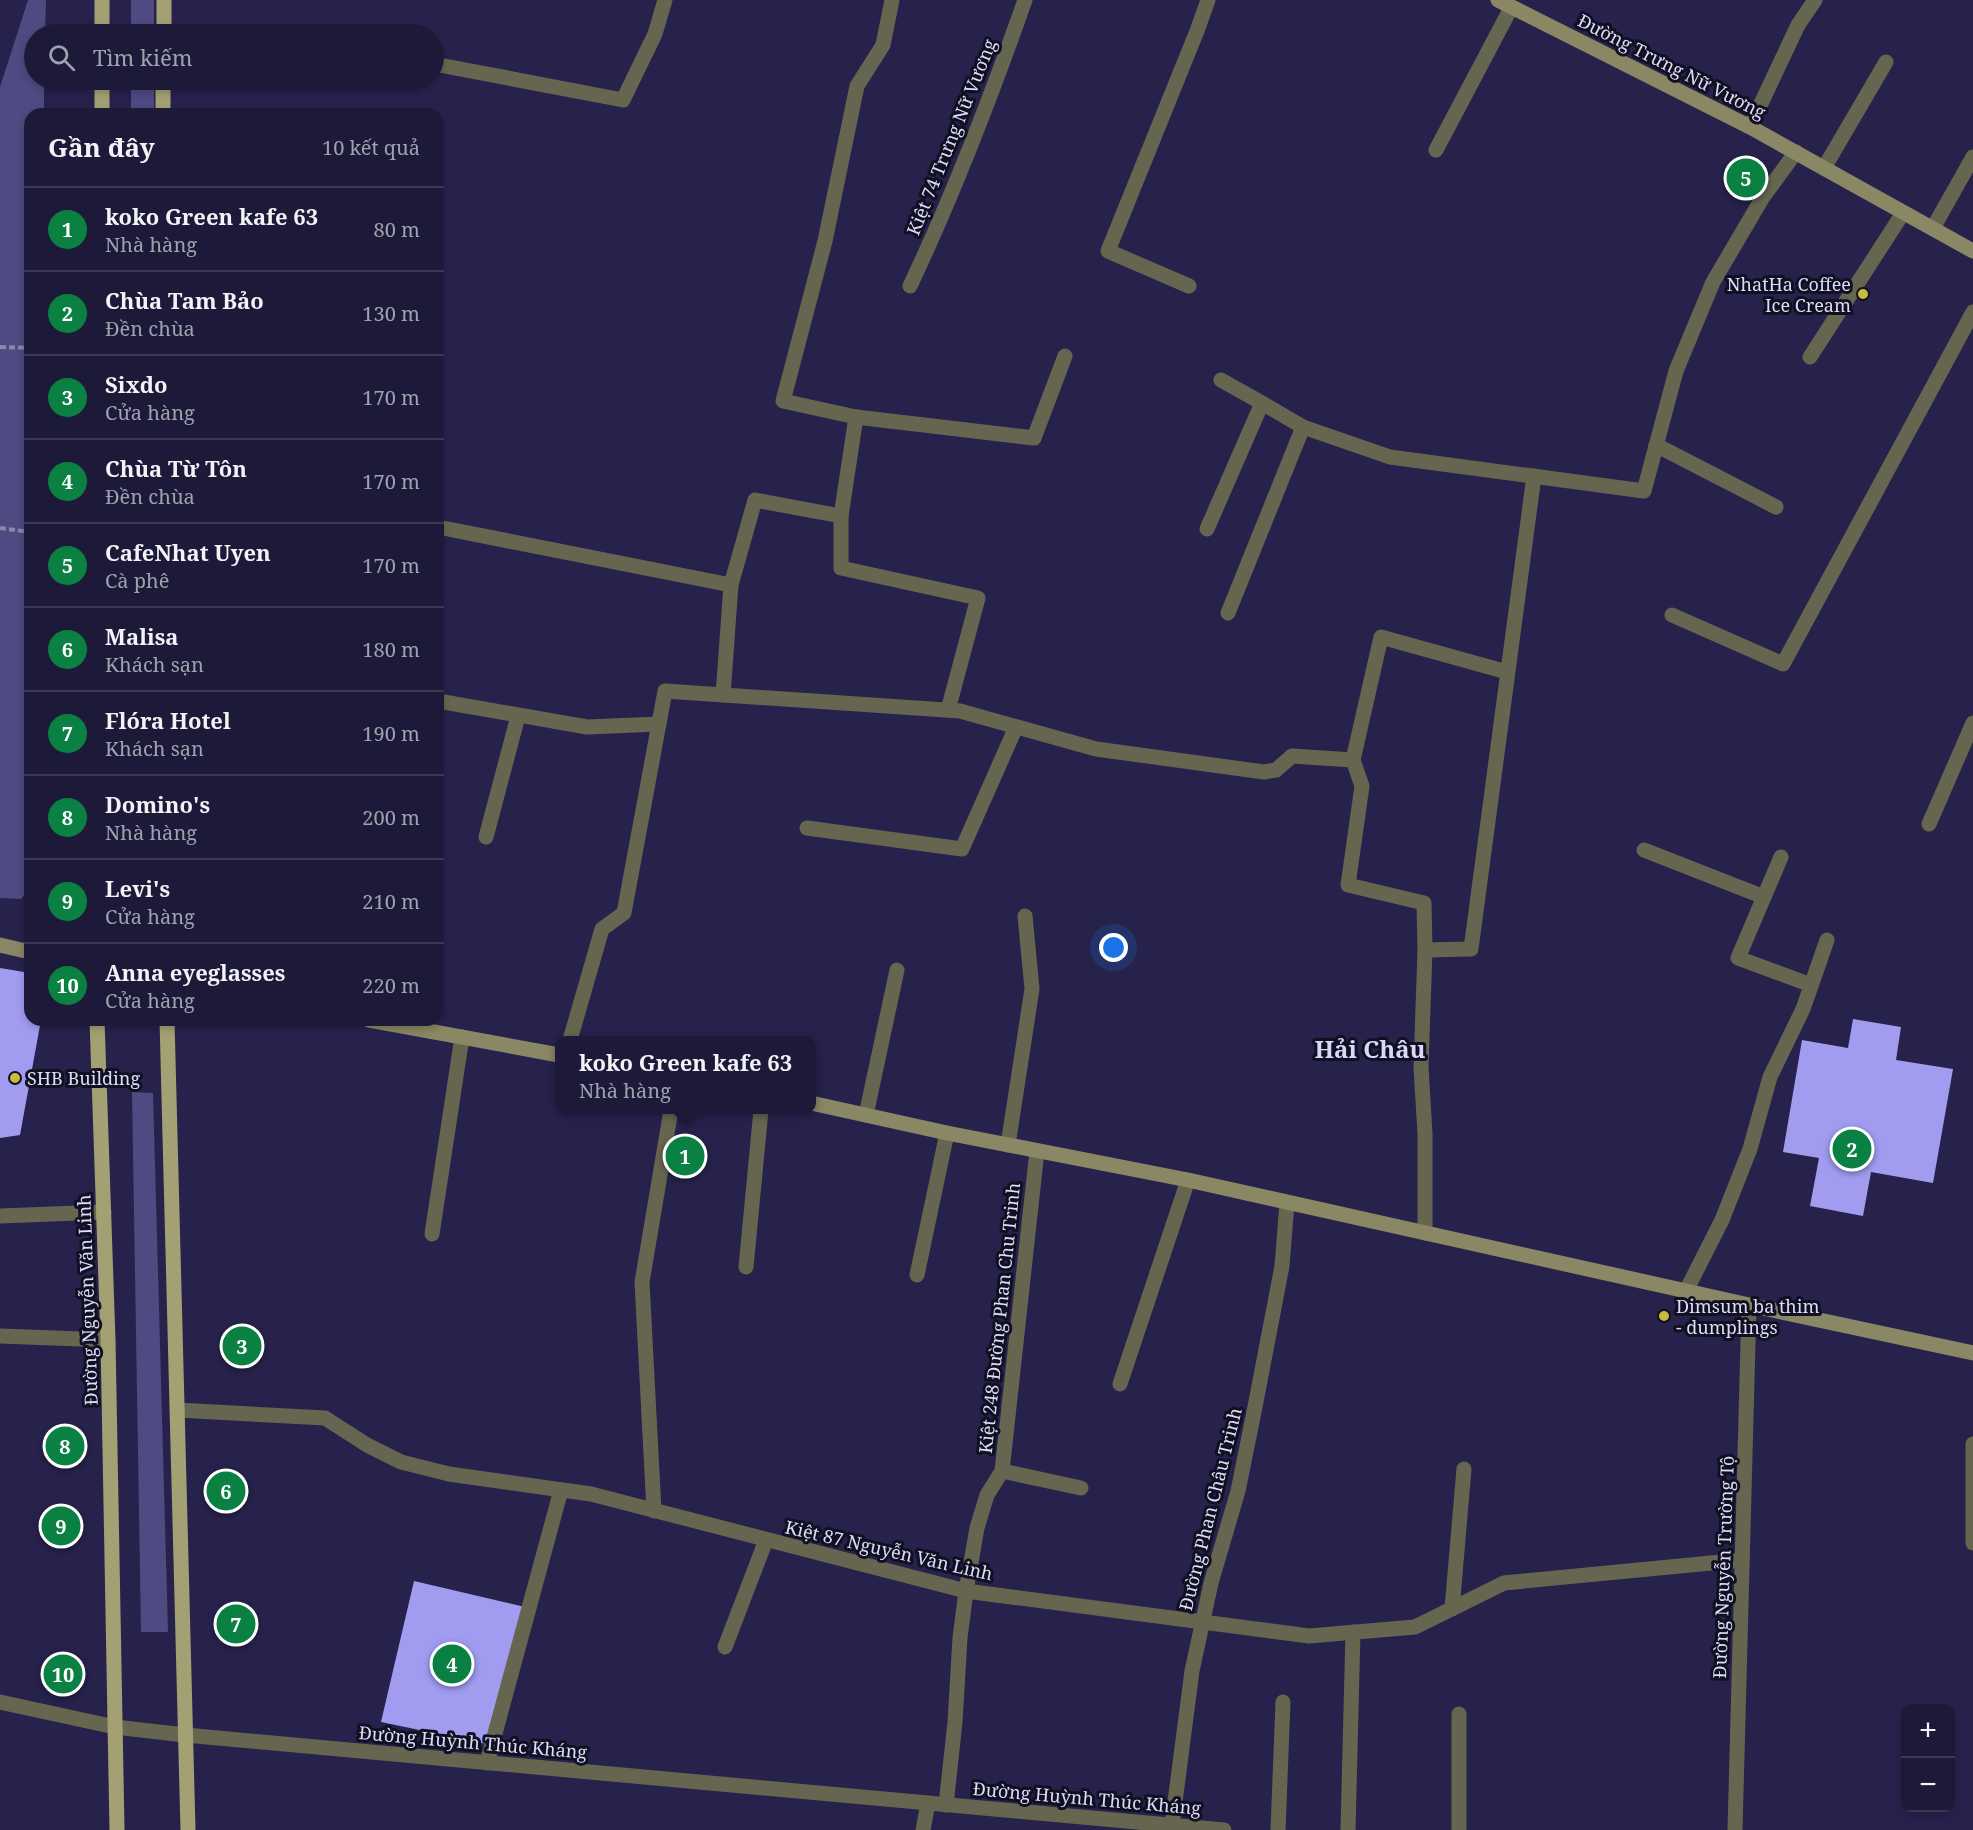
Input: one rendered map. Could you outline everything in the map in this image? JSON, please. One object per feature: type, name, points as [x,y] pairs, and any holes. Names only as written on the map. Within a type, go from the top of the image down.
[{"type":"main road","points":[[102,0],[102,24]]},
{"type":"main road","points":[[164,0],[164,24]]},
{"type":"main road","points":[[102,90],[102,108]]},
{"type":"main road","points":[[163,108],[164,90]]},
{"type":"main road","name":"Đường Nguyễn Văn Linh","points":[[97,1026],[108,1340],[117,1830]]},
{"type":"main road","points":[[167,1026],[188,1830]]},
{"type":"street","points":[[444,66],[623,100],[655,34],[665,0]]},
{"type":"street","points":[[892,0],[883,45],[857,86],[825,241],[783,401],[856,417],[1034,438],[1065,357]]},
{"type":"street","name":"Kiệt 74 Trưng Nữ Vương","points":[[910,286],[937,230],[1003,63],[1025,0]]},
{"type":"street","points":[[1189,286],[1108,251],[1208,0]]},
{"type":"street","points":[[1750,127],[1798,25],[1815,0]]},
{"type":"street","points":[[1436,150],[1504,4]]},
{"type":"street","name":"Đường Trưng Nữ Vương","points":[[1504,4],[1750,127],[1973,251]]},
{"type":"street","points":[[1824,168],[1886,62]]},
{"type":"street","points":[[1221,380],[1303,427],[1390,457],[1644,490],[1676,371],[1713,282],[1763,197],[1796,152]]},
{"type":"street","points":[[1933,228],[1973,157]]},
{"type":"street","points":[[1810,357],[1903,213]]},
{"type":"street","points":[[1672,615],[1783,664],[1973,312]]},
{"type":"street","points":[[1207,529],[1262,403]]},
{"type":"street","points":[[856,417],[841,516],[841,568],[978,598],[948,710]]},
{"type":"street","points":[[1228,613],[1303,427]]},
{"type":"street","points":[[1656,445],[1776,507]]},
{"type":"street","points":[[1425,950],[1471,949],[1534,476]]},
{"type":"street","points":[[723,695],[731,585],[755,500],[841,516]]},
{"type":"street","points":[[444,528],[731,585]]},
{"type":"street","points":[[1425,1233],[1425,1134],[1421,1067],[1425,950],[1424,903],[1348,885],[1362,786],[1353,760],[1381,637],[1508,672]]},
{"type":"street","points":[[571,1036],[602,929],[624,914],[665,692],[960,711],[1096,749],[1264,772],[1276,770],[1292,756],[1353,760]]},
{"type":"street","points":[[444,702],[587,727],[659,724]]},
{"type":"street","points":[[486,837],[518,716]]},
{"type":"street","points":[[1929,824],[1973,723]]},
{"type":"street","points":[[807,828],[962,849],[1016,727]]},
{"type":"street","points":[[1644,850],[1764,897]]},
{"type":"street","points":[[1781,857],[1738,958],[1810,985]]},
{"type":"street","points":[[1008,1145],[1032,989],[1025,916]]},
{"type":"street","points":[[1686,1291],[1722,1220],[1750,1149],[1770,1077],[1803,1009],[1827,940]]},
{"type":"street","points":[[0,945],[24,951]]},
{"type":"street","points":[[866,1115],[897,970]]},
{"type":"street","points":[[402,1026],[555,1054]]},
{"type":"street","points":[[432,1234],[462,1037]]},
{"type":"street","points":[[816,1104],[947,1134],[1188,1180],[1973,1353]]},
{"type":"street","points":[[654,1511],[642,1282],[670,1114]]},
{"type":"street","points":[[746,1267],[761,1114]]},
{"type":"street","points":[[917,1275],[947,1134]]},
{"type":"street","name":"Kiệt 248 Đường Phan Chu Trinh","points":[[966,1592],[977,1528],[987,1495],[1002,1472],[1037,1151]]},
{"type":"street","points":[[1120,1384],[1188,1180]]},
{"type":"street","name":"Đường Phan Châu Trinh","points":[[1172,1825],[1192,1671],[1211,1583],[1238,1491],[1253,1418],[1282,1266],[1287,1203]]},
{"type":"street","points":[[0,1216],[104,1212]]},
{"type":"street","name":"Đường Nguyễn Trường Tộ","points":[[1734,1830],[1749,1305]]},
{"type":"street","points":[[0,1336],[108,1340]]},
{"type":"street","name":"Kiệt 87 Nguyễn Văn Linh","points":[[177,1410],[325,1419],[401,1462],[449,1474],[591,1494],[966,1592],[1309,1636],[1415,1627],[1504,1583],[1742,1560]]},
{"type":"street","points":[[1973,1444],[1973,1544]]},
{"type":"street","points":[[1452,1609],[1464,1469]]},
{"type":"street","points":[[1002,1472],[1081,1488]]},
{"type":"street","points":[[487,1763],[561,1490]]},
{"type":"street","points":[[725,1647],[765,1540]]},
{"type":"street","name":"Đường Huỳnh Thúc Kháng","points":[[946,1805],[955,1722],[959,1647],[966,1592]]},
{"type":"street","points":[[1348,1830],[1353,1632]]},
{"type":"street","name":"Đường Huỳnh Thúc Kháng","points":[[0,1702],[115,1727],[185,1735],[928,1803],[1152,1827],[1172,1825],[1224,1830]]},
{"type":"street","points":[[1278,1830],[1283,1702]]},
{"type":"street","points":[[1459,1714],[1459,1830]]},
{"type":"street","points":[[923,1830],[928,1803]]},
{"type":"path","points":[[0,347],[24,348]]},
{"type":"path","points":[[0,528],[24,531]]},
{"type":"shaded area","points":[[28,0],[46,0],[45,24],[24,24],[24,90],[44,90],[44,108],[24,108],[24,895],[21,899],[0,898],[0,87]]},
{"type":"shaded area","points":[[131,0],[154,0],[154,24],[131,24]]},
{"type":"shaded area","points":[[131,90],[154,90],[154,108],[131,108]]},
{"type":"shaded area","points":[[132,1092],[153,1093],[168,1632],[141,1632]]},
{"type":"building","name":"SHB Building","points":[[0,968],[24,972],[24,1026],[40,1026],[20,1135],[0,1138]]},
{"type":"building","points":[[1853,1019],[1901,1027],[1896,1060],[1953,1069],[1933,1183],[1871,1172],[1863,1216],[1810,1206],[1819,1158],[1783,1152],[1802,1040],[1848,1048]]},
{"type":"building","points":[[414,1581],[525,1607],[487,1744],[381,1722]]},
{"type":"place","name":"CafeNhat Uyen","points":[[1746,178]]},
{"type":"place","name":"NhatHa Coffee Ice Cream","points":[[1863,294]]},
{"type":"place","name":"SHB Building","points":[[15,1078]]},
{"type":"place","name":"Chùa Tam Bảo","points":[[1852,1149]]},
{"type":"place","name":"koko Green kafe 63","points":[[685,1156]]},
{"type":"place","name":"Dimsum ba thim - dumplings","points":[[1664,1316]]},
{"type":"place","name":"Sixdo","points":[[242,1346]]},
{"type":"place","name":"Domino's","points":[[65,1446]]},
{"type":"place","name":"Malisa","points":[[226,1491]]},
{"type":"place","name":"Levi's","points":[[61,1526]]},
{"type":"place","name":"Flóra Hotel","points":[[236,1624]]},
{"type":"place","name":"Chùa Từ Tôn","points":[[452,1664]]},
{"type":"place","name":"Anna eyeglasses","points":[[63,1674]]},
{"type":"district","name":"Hải Châu","points":[[1370,1048]]}]
